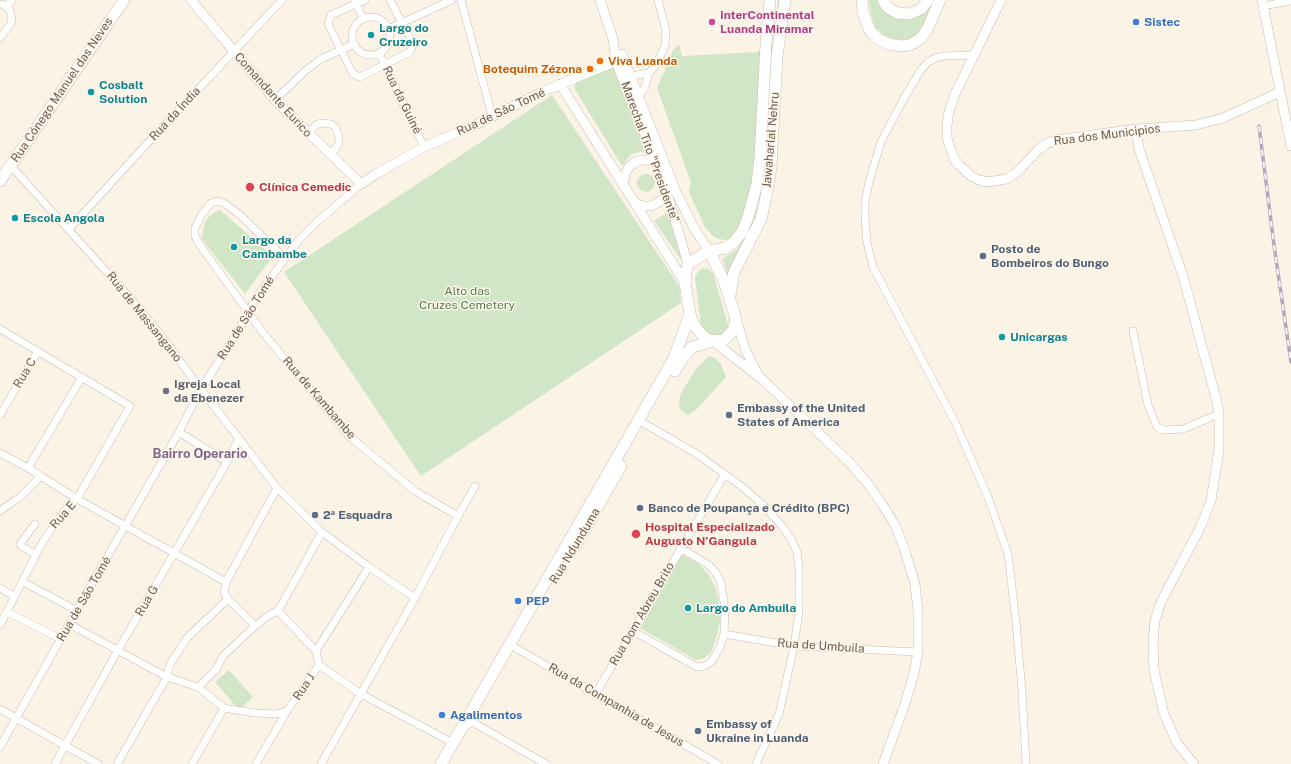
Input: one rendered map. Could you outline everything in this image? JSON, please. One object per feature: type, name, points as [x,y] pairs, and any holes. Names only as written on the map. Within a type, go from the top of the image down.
[{"type":"main road","name":"Rua Cónego Manuel das Neves","points":[[0,181],[124,0]]},
{"type":"main road","name":"Jawaharlal Nehru","points":[[688,264],[709,251],[725,248],[732,243],[742,232],[753,200],[760,158],[766,44],[770,0]]},
{"type":"main road","name":"Jawaharlal Nehru","points":[[730,297],[734,272],[761,219],[767,192],[771,160],[777,56],[785,0]]},
{"type":"main road","points":[[862,0],[863,12],[870,31],[878,39],[888,44],[901,46],[910,45],[920,39],[927,30],[940,0]]},
{"type":"main road","points":[[883,0],[887,7],[897,13],[909,14],[920,9],[928,0]]},
{"type":"main road","points":[[709,251],[724,281],[736,319]]},
{"type":"main road","points":[[688,264],[685,283],[693,324],[702,336],[713,341]]},
{"type":"main road","name":"Rua Ndunduma","points":[[443,764],[460,730],[671,363],[690,314]]},
{"type":"main road","name":"Rua Ndunduma","points":[[443,764],[472,722],[514,647],[591,519],[682,359],[688,351],[698,345],[724,340],[734,328],[736,319]]},
{"type":"street","points":[[0,38],[12,23],[12,14],[3,5],[12,0]]},
{"type":"street","name":"Comandante Eurico","points":[[191,0],[275,100],[361,184]]},
{"type":"street","name":"Rua da Índia","points":[[69,229],[282,0]]},
{"type":"street","points":[[365,0],[355,2],[331,15],[328,24],[353,74],[360,77],[410,52],[412,48],[413,44],[390,0]]},
{"type":"street","points":[[388,29],[452,0]]},
{"type":"street","points":[[461,0],[492,116]]},
{"type":"street","name":"Marechal Tito \"Presidente\"","points":[[600,0],[667,193],[688,264]]},
{"type":"street","points":[[627,78],[649,72],[656,65],[662,55],[666,39],[666,30],[658,0]]},
{"type":"street","name":"Rua dos Municipios","points":[[1000,0],[955,94],[949,112],[947,125],[947,138],[954,159],[971,176],[979,180],[988,182],[1006,179],[1015,174],[1039,149],[1056,140],[1136,129],[1196,125],[1223,118],[1280,92]]},
{"type":"street","points":[[1291,1],[1262,3],[1291,146]]},
{"type":"street","points":[[355,2],[363,18]]},
{"type":"street","points":[[374,17],[380,19],[388,29],[390,34],[387,45],[379,53],[373,54],[362,52],[354,44],[352,33],[354,27],[357,22],[363,18],[374,17]]},
{"type":"street","points":[[275,100],[310,67],[321,59],[354,44]]},
{"type":"street","name":"Rua da Guiné","points":[[379,53],[424,147]]},
{"type":"street","points":[[975,55],[943,56],[935,58],[928,62],[921,70],[904,98],[881,142],[869,182],[865,203],[865,218],[867,242],[873,268],[955,422],[988,497],[1008,554],[1022,691],[1026,764]]},
{"type":"street","name":"Rua de São Tomé","points":[[0,747],[76,610],[179,432],[200,389],[234,338],[256,298],[298,241],[318,221],[361,184],[380,171],[424,147],[560,84],[620,60]]},
{"type":"street","points":[[635,98],[645,87],[649,72]]},
{"type":"street","name":"Marechal Tito \"Presidente\"","points":[[560,84],[685,283]]},
{"type":"street","name":"Marechal Tito \"Presidente\"","points":[[635,98],[649,125],[676,192],[694,228],[709,251]]},
{"type":"street","points":[[308,133],[316,125],[321,123],[326,123],[335,127],[339,136],[339,141],[338,145],[330,155]]},
{"type":"street","points":[[1136,129],[1139,149],[1183,276],[1219,414],[1219,450],[1211,501],[1201,526],[1160,604],[1155,621],[1152,642],[1154,670],[1164,714],[1177,743],[1194,764]]},
{"type":"street","points":[[623,185],[625,174],[629,167],[641,160],[649,160],[666,167]]},
{"type":"street","name":"Rua de Massangano","points":[[11,166],[133,301],[164,339],[200,389],[277,488],[322,532],[369,567],[415,598]]},
{"type":"street","points":[[633,200],[637,204],[651,206],[663,199],[672,181]]},
{"type":"street","name":"Rua de Kambambe","points":[[285,258],[239,214],[224,203],[218,201],[211,203],[202,214],[195,228],[195,236],[199,244],[264,334],[349,436],[415,491],[458,516]]},
{"type":"street","points":[[736,319],[746,351],[759,376]]},
{"type":"street","points":[[0,329],[82,377],[28,468]]},
{"type":"street","points":[[1133,331],[1148,405],[1157,427],[1163,430],[1183,429],[1219,414]]},
{"type":"street","points":[[713,341],[759,376],[850,463],[868,484],[889,515],[904,548],[915,584],[918,611],[918,652],[914,673],[905,704],[883,764]]},
{"type":"street","name":"Rua C","points":[[0,415],[38,351]]},
{"type":"street","name":"Rua E","points":[[0,625],[14,596],[23,582],[35,554],[54,524],[66,509],[77,499],[130,406],[82,377]]},
{"type":"street","points":[[645,424],[697,454],[746,489],[765,507],[792,539],[797,552],[799,568],[799,612],[794,646],[779,714],[756,764]]},
{"type":"street","points":[[179,432],[227,462]]},
{"type":"street","name":"Rua G","points":[[55,764],[118,650],[227,462],[239,438]]},
{"type":"street","points":[[0,453],[28,468],[125,527],[226,582]]},
{"type":"street","name":"Rua Dom Abreu Brito","points":[[596,693],[680,548],[725,474]]},
{"type":"street","points":[[0,511],[20,497],[41,476]]},
{"type":"street","points":[[321,764],[415,598],[475,486]]},
{"type":"street","points":[[255,626],[228,599],[224,592],[226,582],[277,488]]},
{"type":"street","points":[[35,524],[20,544],[35,554]]},
{"type":"street","points":[[198,687],[216,670],[223,656],[255,626],[269,615],[278,611],[322,532]]},
{"type":"street","points":[[633,631],[697,667],[705,666],[712,661],[720,647],[724,634],[725,610],[721,582],[709,564],[680,548]]},
{"type":"street","points":[[278,611],[316,651],[369,567]]},
{"type":"street","points":[[23,582],[76,610]]},
{"type":"street","points":[[0,588],[14,596]]},
{"type":"street","points":[[117,764],[167,677],[168,667],[172,660],[187,638],[228,599]]},
{"type":"street","points":[[7,612],[61,639]]},
{"type":"street","points":[[69,624],[167,677],[198,687],[224,708],[255,713],[277,714],[287,711]]},
{"type":"street","name":"Rua de Umbuila","points":[[724,634],[794,646],[918,652]]},
{"type":"street","name":"Rua da Companhia de Jesus","points":[[514,647],[718,764]]},
{"type":"street","name":"Rua J","points":[[256,764],[287,711],[318,665],[316,651]]},
{"type":"street","points":[[318,665],[361,694],[453,743]]},
{"type":"street","points":[[192,764],[224,708]]},
{"type":"street","points":[[0,709],[98,764]]},
{"type":"street","points":[[460,730],[472,722],[546,764]]},
{"type":"green space","points":[[778,0],[782,0],[763,196],[757,218],[728,280],[722,259],[737,249],[746,236],[759,204],[763,182]]},
{"type":"green space","points":[[869,0],[880,0],[893,15],[932,0],[936,0],[923,29],[912,38],[899,40],[885,36],[875,27]]},
{"type":"green space","points":[[679,44],[682,56],[757,52],[763,47],[755,185],[743,221],[732,237],[727,240],[714,237],[705,227],[689,192],[691,182],[657,88],[673,50]]},
{"type":"green space","points":[[611,67],[617,69],[647,151],[631,154],[622,166],[574,88],[577,81]]},
{"type":"green space","name":"Alto das Cruzes Cemetery","points":[[552,95],[679,286],[681,303],[421,476],[284,272]]},
{"type":"green space","points":[[646,174],[652,177],[655,183],[652,189],[646,192],[640,189],[637,183],[640,177]]},
{"type":"green space","points":[[220,210],[273,256],[245,294],[202,239],[206,220],[212,214]]},
{"type":"green space","points":[[668,212],[686,267],[654,221]]},
{"type":"green space","points":[[702,268],[708,269],[713,273],[728,325],[723,336],[714,338],[701,327],[695,278],[697,273]]},
{"type":"green space","points":[[709,356],[715,358],[720,363],[726,377],[696,410],[688,415],[680,409],[680,395],[696,369]]},
{"type":"green space","points":[[682,555],[698,563],[709,575],[716,588],[719,604],[720,620],[717,636],[711,652],[705,658],[696,660],[640,628]]},
{"type":"green space","points":[[229,670],[253,697],[239,710],[215,682]]},
{"type":"railway","points":[[1259,126],[1291,362]]},
{"type":"place","name":"InterContinental Luanda Miramar","points":[[712,22]]},
{"type":"place","name":"Sistec","points":[[1136,22]]},
{"type":"place","name":"Largo do Cruzeiro","points":[[371,35]]},
{"type":"place","name":"Viva Luanda","points":[[600,61]]},
{"type":"place","name":"Botequim Zézona","points":[[590,69]]},
{"type":"place","name":"Cosbalt Solution","points":[[91,92]]},
{"type":"place","name":"Clínica Cemedic","points":[[250,187]]},
{"type":"place","name":"Escola Angola","points":[[15,218]]},
{"type":"place","name":"Largo da Cambambe","points":[[234,247]]},
{"type":"place","name":"Posto de Bombeiros do Bungo","points":[[983,256]]},
{"type":"place","name":"Unicargas","points":[[1002,337]]},
{"type":"place","name":"Igreja Local da Ebenezer","points":[[166,391]]},
{"type":"place","name":"Embassy of the United States of America","points":[[729,415]]},
{"type":"place","name":"Banco de Poupança e Crédito (BPC)","points":[[640,508]]},
{"type":"place","name":"2ª Esquadra","points":[[315,515]]},
{"type":"place","name":"Hospital Especializado Augusto N’Gangula","points":[[636,534]]},
{"type":"place","name":"PEP","points":[[518,601]]},
{"type":"place","name":"Largo do Ambuila","points":[[688,608]]},
{"type":"place","name":"Agalimentos","points":[[442,715]]},
{"type":"place","name":"Embassy of Ukraine in Luanda","points":[[698,731]]},
{"type":"district","name":"Bairro Operario","points":[[200,454]]}]
